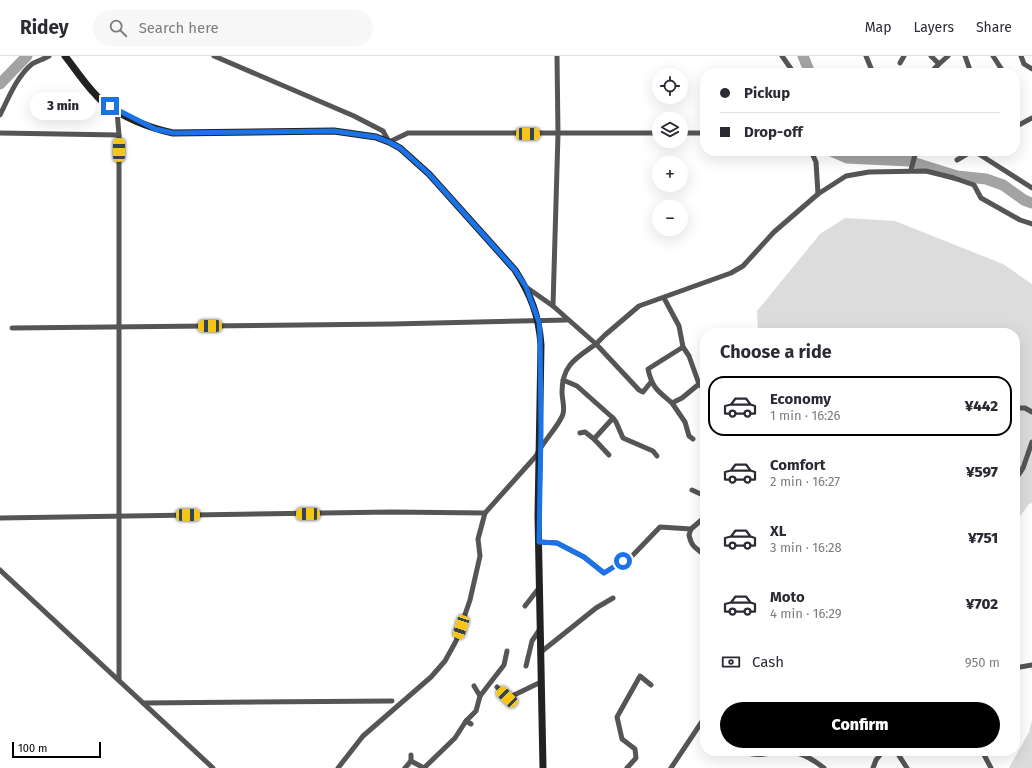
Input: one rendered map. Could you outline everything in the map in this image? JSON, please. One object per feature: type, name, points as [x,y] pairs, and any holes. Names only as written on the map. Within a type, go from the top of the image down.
[{"type":"street","points":[[0,115],[11,93],[32,64],[49,56]]},
{"type":"street","points":[[65,56],[83,80],[102,101],[117,111],[155,129],[173,133],[334,131],[369,136],[389,142],[400,148],[429,174],[515,270],[526,287],[539,322],[541,345],[539,542],[543,768]]},
{"type":"street","points":[[214,56],[354,116],[383,131],[389,142]]},
{"type":"street","points":[[552,306],[558,134],[557,56]]},
{"type":"street","points":[[782,56],[790,68]]},
{"type":"street","points":[[866,56],[871,68]]},
{"type":"street","points":[[900,63],[904,56]]},
{"type":"street","points":[[931,56],[939,64]]},
{"type":"street","points":[[935,68],[948,56]]},
{"type":"street","points":[[964,56],[969,68]]},
{"type":"street","points":[[993,56],[1001,68]]},
{"type":"street","points":[[1021,56],[1024,64],[1032,69]]},
{"type":"street","points":[[117,111],[119,135],[119,680]]},
{"type":"street","points":[[1020,124],[1032,118]]},
{"type":"street","points":[[0,133],[119,135]]},
{"type":"street","points":[[389,142],[408,133],[652,133]]},
{"type":"street","points":[[688,133],[700,133]]},
{"type":"street","points":[[813,156],[816,162],[818,194]]},
{"type":"street","points":[[912,170],[915,156]]},
{"type":"street","points":[[957,160],[964,156]]},
{"type":"street","points":[[980,156],[1032,188]]},
{"type":"street","points":[[338,768],[363,736],[414,692],[445,661],[456,641],[470,600],[480,556],[478,539],[486,513],[536,456],[541,446],[563,414],[564,373],[574,359],[596,344],[604,335],[639,306],[731,273],[743,266],[774,232],[818,194],[846,176],[869,172],[912,170],[926,171],[954,178],[974,185],[981,198],[1020,220],[1032,224]]},
{"type":"street","points":[[526,287],[552,306],[566,320],[596,344],[639,390],[643,392],[651,382]]},
{"type":"street","points":[[664,298],[679,326],[683,347],[689,356],[699,384],[672,404]]},
{"type":"street","points":[[12,328],[539,322],[566,320]]},
{"type":"street","points":[[683,347],[648,369],[651,382],[655,389],[672,404],[685,422],[689,436],[693,439]]},
{"type":"street","points":[[563,380],[577,386],[613,418],[623,438],[653,450],[657,456]]},
{"type":"street","points":[[1020,408],[1025,408],[1032,412]]},
{"type":"street","points":[[594,439],[613,418]]},
{"type":"street","points":[[580,433],[585,432],[609,455]]},
{"type":"street","points":[[1020,472],[1032,442]]},
{"type":"street","points":[[692,490],[700,494]]},
{"type":"street","points":[[0,518],[392,512],[486,513]]},
{"type":"street","points":[[700,521],[691,529],[688,535],[692,546],[695,550],[700,552]]},
{"type":"street","points":[[539,542],[557,543],[584,557],[604,573],[633,556],[660,526],[691,529]]},
{"type":"street","points":[[0,570],[213,768]]},
{"type":"street","points":[[525,606],[540,588]]},
{"type":"street","points":[[541,652],[596,608],[613,598]]},
{"type":"street","points":[[526,666],[532,641],[540,629]]},
{"type":"street","points":[[411,761],[424,768],[456,738],[466,721],[476,711],[480,696],[504,665],[508,651]]},
{"type":"street","points":[[1020,667],[1032,665]]},
{"type":"street","points":[[627,768],[636,758],[635,749],[622,739],[617,717],[640,676],[651,685]]},
{"type":"street","points":[[497,687],[507,697],[541,682]]},
{"type":"street","points":[[474,686],[480,696]]},
{"type":"street","points":[[143,703],[392,701]]},
{"type":"street","points":[[466,721],[471,724]]},
{"type":"street","points":[[671,768],[700,725]]},
{"type":"street","points":[[405,768],[411,761],[411,755]]},
{"type":"street","points":[[806,756],[824,768]]},
{"type":"street","points":[[873,768],[879,756]]},
{"type":"street","points":[[899,756],[907,768]]},
{"type":"street","points":[[985,756],[991,768]]},
{"type":"shaded area","points":[[845,218],[895,221],[1003,264],[1032,284],[1032,503],[1029,504],[1020,516],[1020,328],[758,328],[757,311],[820,234]]},
{"type":"shaded area","points":[[1032,720],[1032,768],[1009,768],[1016,756],[1020,756],[1020,748],[1029,732]]},
{"type":"waterway","points":[[0,84],[27,56]]},
{"type":"waterway","points":[[803,56],[808,68]]},
{"type":"waterway","points":[[842,156],[847,158],[909,161],[957,176],[986,179],[1003,185],[1024,200],[1032,203]]},
{"type":"route","points":[[110,106],[117,111],[155,129],[173,133],[334,131],[376,137],[400,148],[429,174],[515,270],[526,287],[539,322],[541,345],[541,446],[538,516],[539,542],[557,543],[584,557],[604,573],[623,561]]}]
